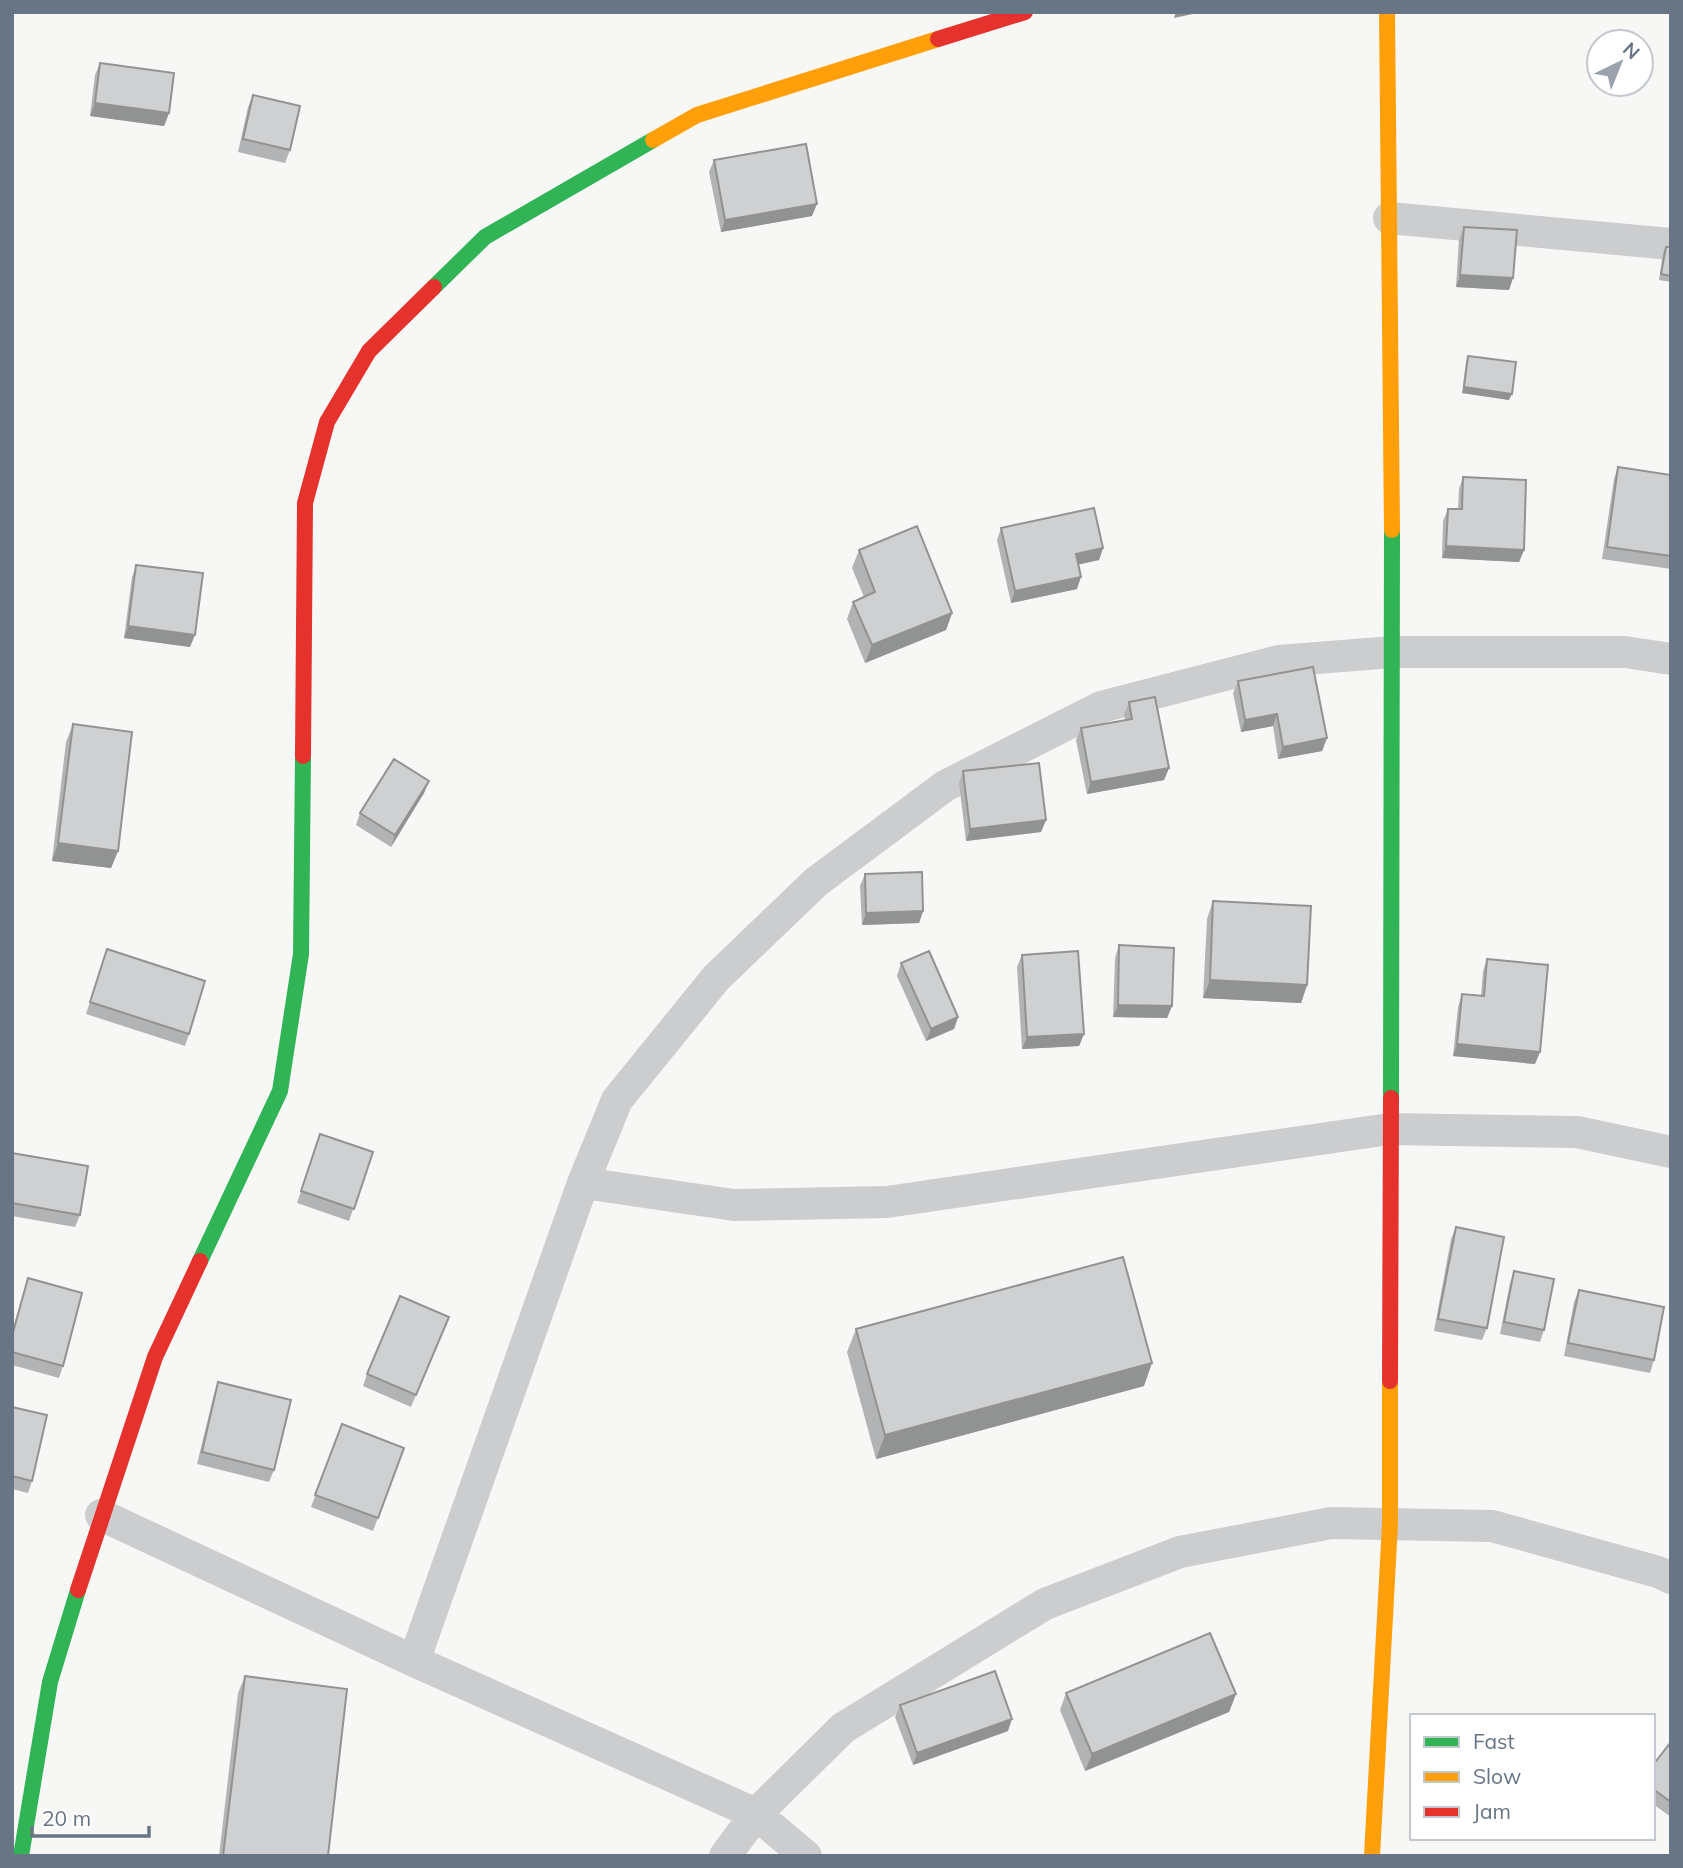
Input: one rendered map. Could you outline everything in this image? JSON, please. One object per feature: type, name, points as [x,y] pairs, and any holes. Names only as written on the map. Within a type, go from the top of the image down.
[{"type":"street","points":[[21,1856],[50,1682],[101,1515],[155,1357],[280,1091],[301,954],[305,503],[327,422],[369,351],[485,237],[697,115],[1025,12]]},
{"type":"street","points":[[1372,1856],[1390,1524],[1393,652],[1387,12]]},
{"type":"street","points":[[1388,218],[1671,244]]},
{"type":"street","points":[[414,1661],[583,1183],[617,1100],[716,978],[816,882],[945,786],[1101,707],[1279,661],[1393,652],[1625,652],[1671,659]]},
{"type":"street","points":[[583,1183],[734,1206],[887,1202],[1390,1129],[1577,1132],[1671,1152]]},
{"type":"street","points":[[101,1515],[414,1661],[756,1814],[806,1856]]},
{"type":"street","points":[[725,1856],[756,1814],[843,1728],[1045,1604],[1180,1552],[1331,1522],[1492,1526],[1671,1578]]},
{"type":"building","points":[[100,63],[174,73],[169,113],[95,103]]},
{"type":"building","points":[[253,95],[300,106],[290,150],[243,139]]},
{"type":"building","points":[[806,144],[817,204],[725,220],[714,160]]},
{"type":"building","points":[[1464,227],[1517,230],[1513,278],[1460,275]]},
{"type":"building","points":[[1666,247],[1671,247],[1671,276],[1661,274]]},
{"type":"building","points":[[1468,356],[1516,362],[1512,394],[1464,387]]},
{"type":"building","points":[[1618,467],[1671,475],[1671,556],[1607,547]]},
{"type":"building","points":[[1463,477],[1526,480],[1524,550],[1446,546],[1448,509],[1462,509]]},
{"type":"building","points":[[1094,508],[1103,548],[1076,554],[1081,577],[1015,591],[1001,528]]},
{"type":"building","points":[[917,526],[952,613],[872,645],[853,602],[875,592],[859,550]]},
{"type":"building","points":[[136,565],[203,573],[195,635],[128,626]]},
{"type":"building","points":[[1313,667],[1327,738],[1283,747],[1277,714],[1245,720],[1238,681]]},
{"type":"building","points":[[1155,697],[1169,768],[1091,782],[1081,728],[1132,719],[1129,702]]},
{"type":"building","points":[[73,724],[132,732],[118,851],[58,843]]},
{"type":"building","points":[[394,759],[429,781],[395,835],[360,813]]},
{"type":"building","points":[[1039,763],[1046,820],[970,829],[963,771]]},
{"type":"building","points":[[922,872],[923,911],[866,913],[865,874]]},
{"type":"building","points":[[1213,901],[1311,906],[1307,985],[1210,980]]},
{"type":"building","points":[[1119,945],[1174,948],[1172,1006],[1118,1005]]},
{"type":"building","points":[[107,949],[205,981],[189,1034],[90,1002]]},
{"type":"building","points":[[929,951],[958,1017],[931,1029],[901,963]]},
{"type":"building","points":[[1078,951],[1084,1034],[1027,1037],[1022,955]]},
{"type":"building","points":[[1487,959],[1548,965],[1540,1052],[1457,1044],[1462,994],[1484,996]]},
{"type":"building","points":[[320,1134],[373,1152],[354,1209],[301,1191]]},
{"type":"building","points":[[12,1153],[88,1166],[80,1215],[12,1203]]},
{"type":"building","points":[[1456,1227],[1504,1237],[1487,1328],[1438,1319]]},
{"type":"building","points":[[1123,1257],[1152,1363],[885,1435],[856,1329]]},
{"type":"building","points":[[1514,1271],[1554,1279],[1544,1330],[1504,1322]]},
{"type":"building","points":[[28,1278],[82,1293],[63,1366],[12,1352],[12,1336]]},
{"type":"building","points":[[1579,1290],[1664,1307],[1654,1360],[1568,1343]]},
{"type":"building","points":[[400,1296],[449,1317],[416,1395],[367,1374]]},
{"type":"building","points":[[218,1382],[291,1400],[274,1470],[202,1452]]},
{"type":"building","points":[[12,1407],[47,1415],[32,1481],[12,1476]]},
{"type":"building","points":[[342,1424],[404,1448],[378,1518],[315,1495]]},
{"type":"building","points":[[1210,1633],[1236,1694],[1092,1754],[1066,1693]]},
{"type":"building","points":[[995,1671],[1012,1719],[917,1753],[900,1705]]},
{"type":"building","points":[[245,1676],[347,1689],[328,1856],[223,1856]]},
{"type":"building","points":[[1671,1742],[1671,1802],[1655,1790],[1655,1762]]},
{"type":"traffic: fast","points":[[434,287],[485,237],[653,140]]},
{"type":"traffic: fast","points":[[1391,1098],[1392,530]]},
{"type":"traffic: fast","points":[[200,1261],[280,1091],[301,954],[303,756]]},
{"type":"traffic: fast","points":[[21,1856],[50,1682],[78,1590]]},
{"type":"traffic: slow","points":[[1387,12],[1392,530]]},
{"type":"traffic: slow","points":[[653,140],[697,115],[938,39]]},
{"type":"traffic: slow","points":[[1372,1856],[1390,1524],[1390,1381]]},
{"type":"traffic: jam","points":[[938,39],[1025,12]]},
{"type":"traffic: jam","points":[[303,756],[305,503],[327,422],[369,351],[434,287]]},
{"type":"traffic: jam","points":[[1390,1381],[1391,1098]]},
{"type":"traffic: jam","points":[[78,1590],[155,1357],[200,1261]]}]
